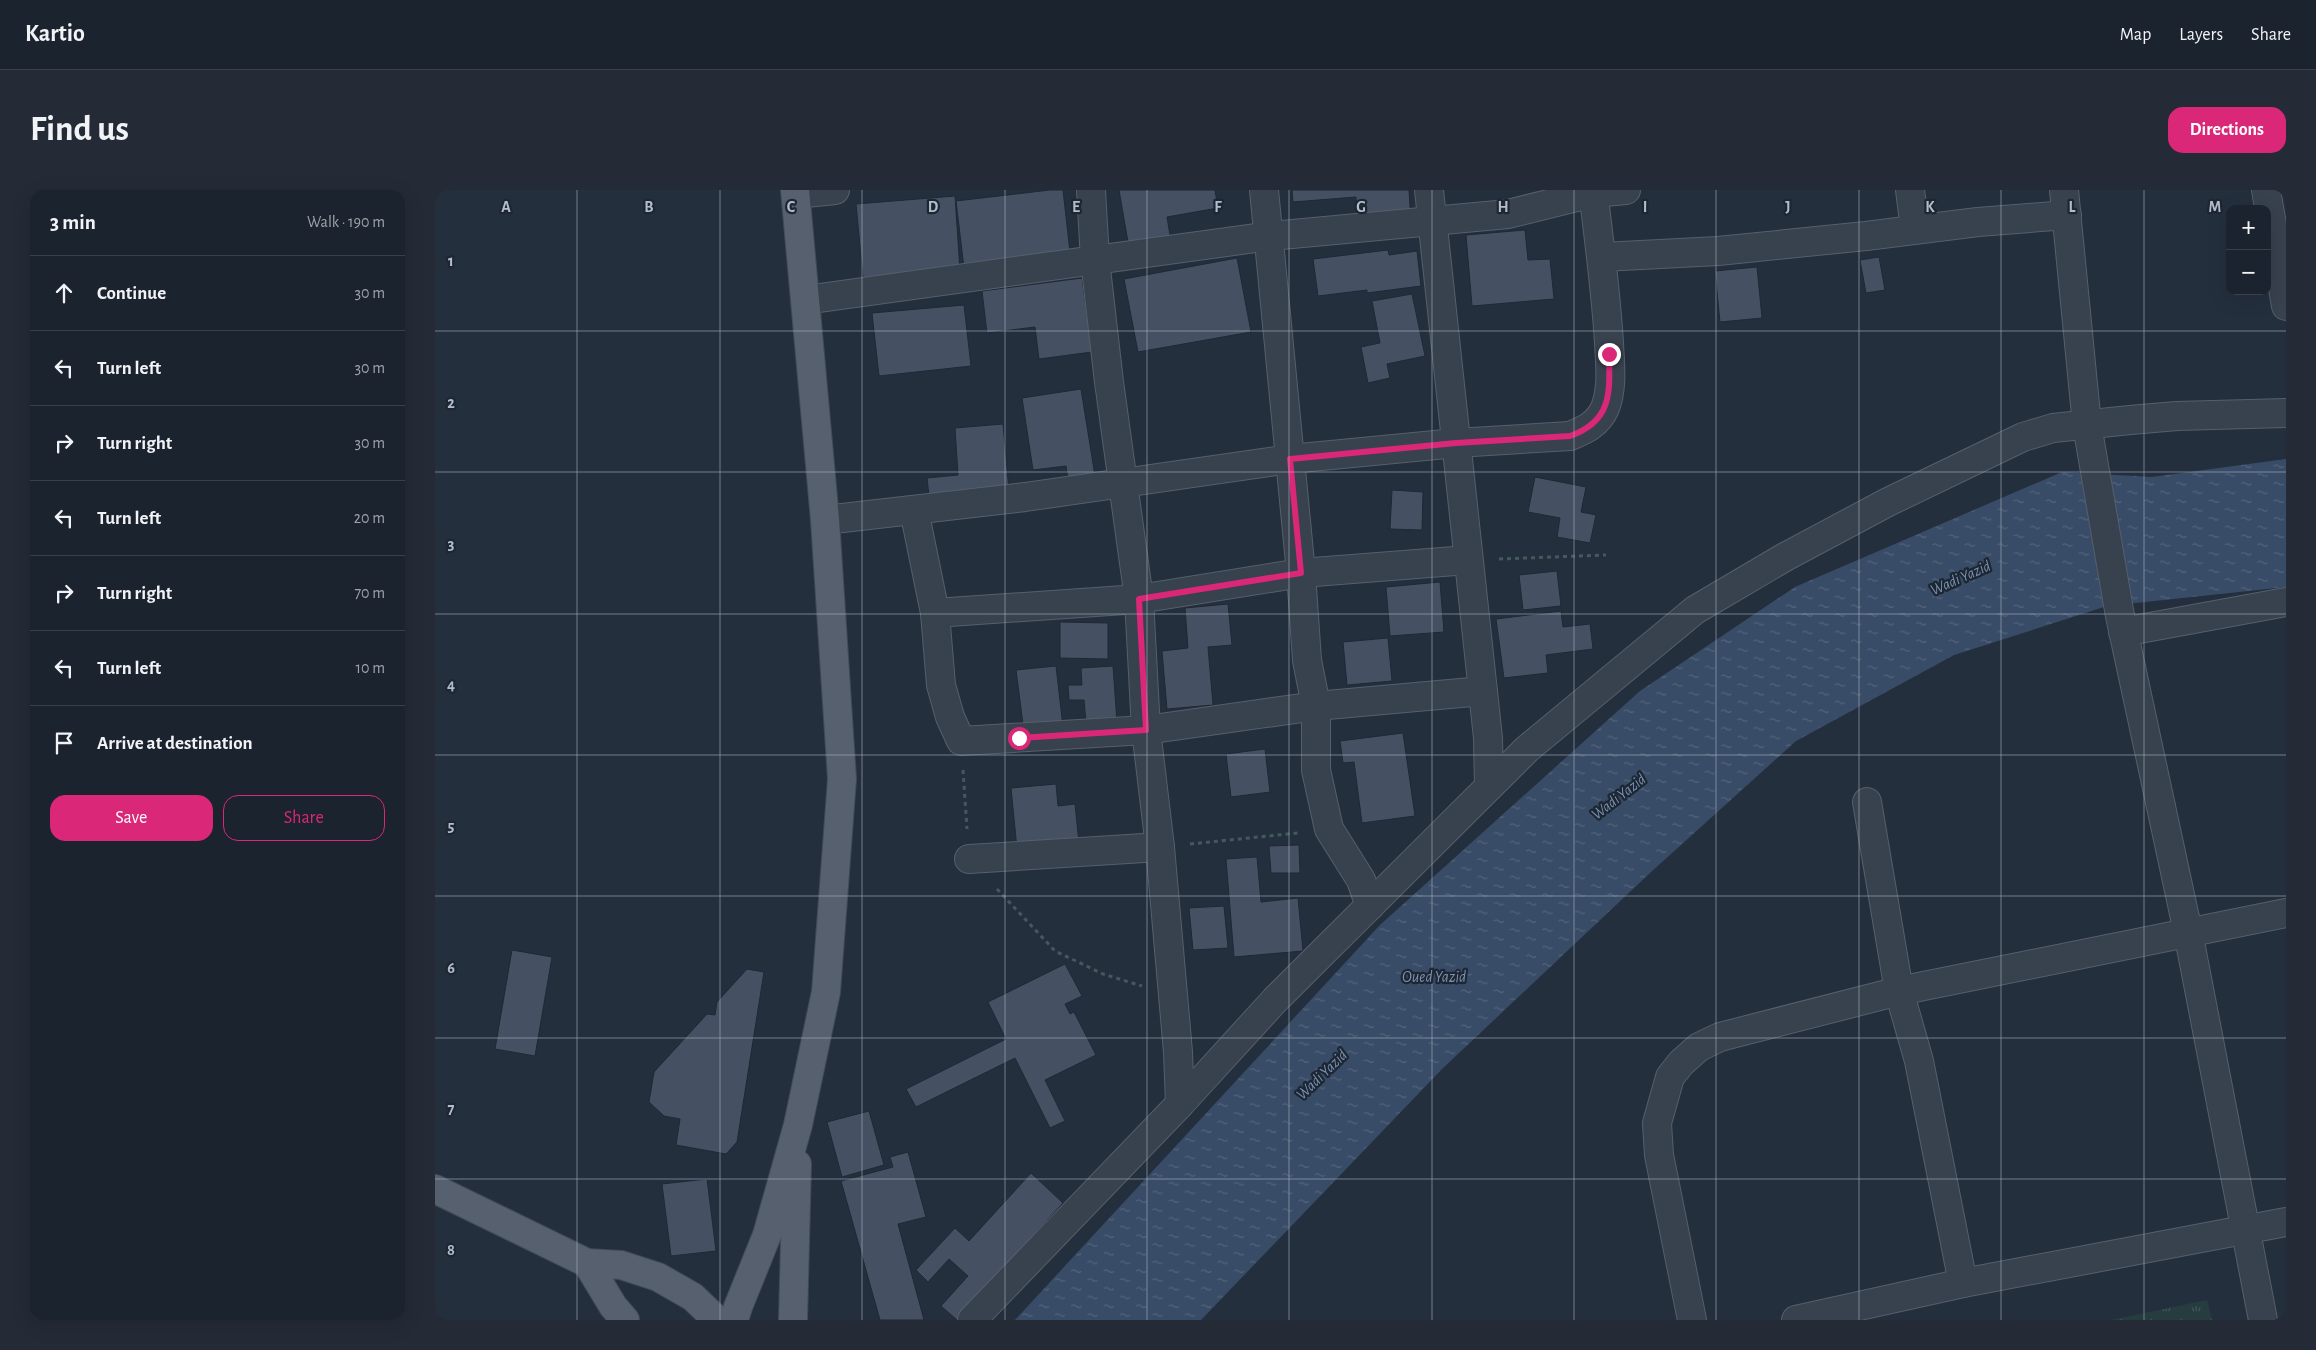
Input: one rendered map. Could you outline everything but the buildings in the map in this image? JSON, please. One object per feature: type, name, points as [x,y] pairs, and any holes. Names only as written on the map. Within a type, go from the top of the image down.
[{"type":"main road","points":[[734,1320],[737,1306],[767,1235],[798,1125],[826,992],[843,779],[825,520],[795,192]]},
{"type":"main road","points":[[793,1320],[798,1125]]},
{"type":"main road","points":[[435,1189],[587,1263],[621,1265],[658,1277],[693,1297],[717,1320]]},
{"type":"main road","points":[[587,1263],[613,1306],[625,1320]]},
{"type":"street","points":[[795,192],[835,190]]},
{"type":"street","points":[[1091,190],[1095,260],[1122,484],[1139,599],[1146,730],[1160,847],[1180,1104]]},
{"type":"street","points":[[1264,190],[1270,236],[1301,573],[1307,660],[1316,706],[1316,770],[1329,829],[1361,880],[1370,906]]},
{"type":"street","points":[[1429,190],[1434,222],[1488,738],[1489,786]]},
{"type":"street","points":[[805,300],[1270,236],[1508,214],[1593,191],[1626,190]]},
{"type":"street","points":[[1910,190],[1915,229]]},
{"type":"street","points":[[2266,190],[2286,306]]},
{"type":"street","points":[[825,520],[1122,484],[1290,459],[1456,443],[1570,436],[1587,430],[1599,418],[1605,408],[1610,387],[1602,257],[1593,191]]},
{"type":"street","points":[[1602,257],[1717,251],[1857,237],[2066,203],[2087,425],[2121,624],[2187,932],[2263,1320]]},
{"type":"street","points":[[973,1320],[1180,1104],[1275,1000],[1489,786],[1569,713],[1695,610],[1785,557],[1978,457],[2023,437],[2053,428],[2177,416],[2286,413]]},
{"type":"street","points":[[914,510],[935,613],[941,685],[961,741],[1146,730],[1316,706],[1483,691]]},
{"type":"street","points":[[935,613],[1139,599],[1301,573],[1468,560]]},
{"type":"street","points":[[2121,624],[2286,602]]},
{"type":"street","points":[[1867,802],[1899,991],[1925,1091],[1963,1283]]},
{"type":"street","points":[[969,859],[1160,847]]},
{"type":"street","points":[[1692,1320],[1659,1155],[1657,1123],[1670,1078],[1681,1062],[1699,1047],[1720,1037],[1899,991],[2286,913]]},
{"type":"street","points":[[1795,1320],[1963,1283],[2286,1222]]},
{"type":"path","points":[[1468,560],[1606,555]]},
{"type":"path","points":[[961,741],[969,859],[1055,951],[1103,974],[1173,996]]},
{"type":"path","points":[[1160,847],[1329,829]]},
{"type":"green space","points":[[2207,1300],[2212,1320],[2111,1320]]},
{"type":"water","name":"Oued Yazid","points":[[2286,459],[2286,587],[2107,606],[1954,655],[1796,741],[1651,872],[1442,1069],[1201,1320],[1015,1320],[1380,925],[1640,691],[1795,587],[2062,472],[2152,477]]},
{"type":"route","points":[[1019,738],[1146,730],[1139,599],[1301,573],[1290,459],[1456,443],[1570,436],[1587,430],[1599,418],[1605,408],[1610,387],[1609,354]]},
{"type":"water label","name":"Wadi Yazid","points":[[1960,577]]},
{"type":"water label","name":"Wadi Yazid","points":[[1618,796]]},
{"type":"water label","name":"Wadi Yazid","points":[[1321,1074]]}]
